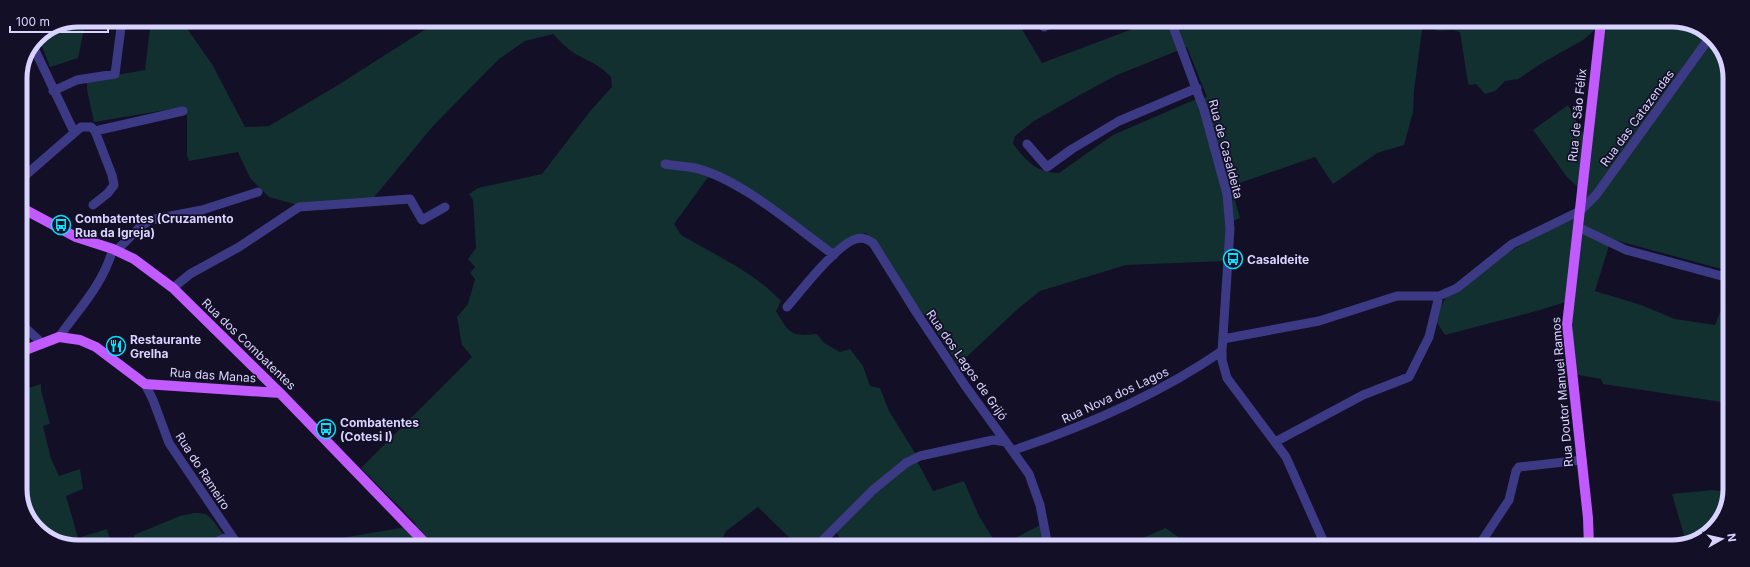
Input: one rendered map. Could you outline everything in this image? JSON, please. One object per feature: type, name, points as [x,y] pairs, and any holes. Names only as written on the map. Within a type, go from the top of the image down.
[{"type":"main road","name":"Rua de São Félix","points":[[1580,211],[1600,27]]},
{"type":"main road","name":"Rua dos Combatentes","points":[[27,211],[76,237],[134,258],[173,288],[280,393],[421,540]]},
{"type":"main road","name":"Rua Doutor Manuel Ramos","points":[[1580,211],[1567,324],[1588,518],[1589,540]]},
{"type":"main road","points":[[27,350],[59,337],[80,340],[96,346],[145,384]]},
{"type":"main road","name":"Rua das Manas","points":[[145,384],[280,393]]},
{"type":"street","points":[[54,91],[77,80],[115,74],[121,27]]},
{"type":"street","name":"Rua de Casaldeita","points":[[1173,27],[1197,88],[1228,201],[1230,229],[1222,351],[1224,370],[1231,385],[1275,442],[1292,470],[1323,540]]},
{"type":"street","name":"Rua das Catazendas","points":[[1439,296],[1457,288],[1512,244],[1580,211],[1596,195],[1707,41]]},
{"type":"street","points":[[35,51],[74,132]]},
{"type":"street","points":[[1027,144],[1047,167],[1072,149],[1119,121],[1197,88]]},
{"type":"street","points":[[95,131],[183,110]]},
{"type":"street","points":[[27,174],[74,132],[81,127],[91,127],[95,131],[112,175],[114,185],[108,193],[93,205]]},
{"type":"street","points":[[665,164],[696,168],[729,181],[777,213],[834,255]]},
{"type":"street","points":[[59,337],[90,297],[106,271],[115,250],[138,228],[150,220],[202,210],[258,192]]},
{"type":"street","points":[[173,288],[190,274],[239,247],[299,207],[410,199],[422,220],[445,207]]},
{"type":"street","points":[[1578,227],[1626,250],[1723,276]]},
{"type":"street","name":"Rua dos Lagos de Grijó","points":[[787,307],[834,255],[855,239],[865,238],[873,243],[919,317],[964,384],[1006,442],[1014,450],[1029,474],[1040,505],[1047,540]]},
{"type":"street","points":[[1223,339],[1319,321],[1397,296],[1439,296],[1429,337],[1409,377],[1363,395],[1275,442]]},
{"type":"street","points":[[27,329],[43,344]]},
{"type":"street","name":"Rua Nova dos Lagos","points":[[1014,450],[1049,438],[1143,398],[1191,372],[1222,351]]},
{"type":"street","name":"Rua do Rameiro","points":[[145,384],[153,400],[168,443],[234,540]]},
{"type":"street","points":[[823,540],[873,490],[906,463],[920,456],[993,440],[1006,442]]},
{"type":"street","points":[[1483,540],[1509,500],[1516,471],[1519,467],[1582,460]]},
{"type":"street","points":[[220,540],[231,535]]},
{"type":"green space","points":[[85,27],[78,58],[50,67],[41,43],[42,42],[59,31],[68,28]]},
{"type":"green space","points":[[150,27],[186,27],[212,64],[245,127],[269,126],[338,85],[429,27],[1021,27],[1042,63],[1138,27],[1424,27],[1422,30],[1414,91],[1413,112],[1404,145],[1377,153],[1333,184],[1315,157],[1231,186],[1240,218],[1227,224],[1226,261],[1126,265],[1040,291],[1020,307],[958,365],[929,320],[916,306],[880,249],[866,233],[859,235],[833,251],[770,205],[711,173],[674,224],[681,235],[759,281],[781,301],[776,311],[784,324],[792,332],[801,335],[817,334],[824,343],[840,352],[850,349],[863,366],[870,386],[880,388],[889,411],[915,453],[917,461],[933,491],[964,481],[979,516],[994,540],[840,540],[837,533],[828,535],[822,540],[792,540],[758,507],[726,531],[722,540],[329,540],[413,526],[416,524],[361,468],[472,357],[462,345],[457,317],[468,304],[475,279],[470,273],[475,267],[468,259],[476,248],[473,200],[469,194],[478,188],[542,174],[591,110],[612,87],[611,77],[598,66],[571,51],[553,34],[525,41],[499,59],[433,126],[371,201],[305,207],[269,197],[250,178],[238,152],[189,161],[187,155],[187,116],[184,107],[94,122],[87,90],[87,80],[145,70]],"holes":[[[1187,47],[1207,97],[1194,100],[1113,135],[1059,173],[1038,168],[1027,160],[1013,144],[1015,136],[1034,121],[1078,96],[1117,75]]]},
{"type":"green space","points":[[1429,27],[1678,27],[1685,29],[1710,44],[1719,59],[1723,75],[1723,269],[1611,239],[1595,291],[1641,305],[1675,319],[1715,325],[1721,310],[1723,310],[1723,402],[1603,384],[1601,379],[1573,374],[1572,300],[1445,335],[1436,321],[1444,301],[1451,292],[1477,271],[1553,228],[1572,221],[1583,213],[1584,193],[1567,177],[1533,130],[1568,105],[1589,144],[1596,29],[1583,40],[1542,63],[1518,79],[1505,81],[1495,91],[1485,94],[1476,84],[1469,85],[1468,83],[1460,32],[1453,30],[1438,31]]},
{"type":"green space","points":[[41,384],[41,390],[50,424],[43,426],[51,459],[59,476],[80,469],[83,489],[66,496],[78,538],[107,529],[110,540],[72,540],[53,533],[44,527],[36,517],[31,508],[27,492],[27,389]]},
{"type":"green space","points":[[1712,490],[1723,491],[1718,511],[1713,519],[1702,519],[1702,530],[1685,538],[1672,494]]},
{"type":"green space","points":[[194,513],[203,513],[207,515],[228,540],[135,540],[134,535],[180,516]]},
{"type":"green space","points":[[1042,524],[1045,540],[1012,540]]},
{"type":"green space","points":[[1166,528],[1182,540],[1138,540]]},
{"type":"place","name":"Combatentes (Cruzamento Rua da Igreja)","points":[[61,225]]},
{"type":"place","name":"Casaldeite","points":[[1233,259]]},
{"type":"place","name":"Restaurante Grelha","points":[[116,346]]},
{"type":"place","name":"Combatentes (Cotesi I)","points":[[326,429]]}]
